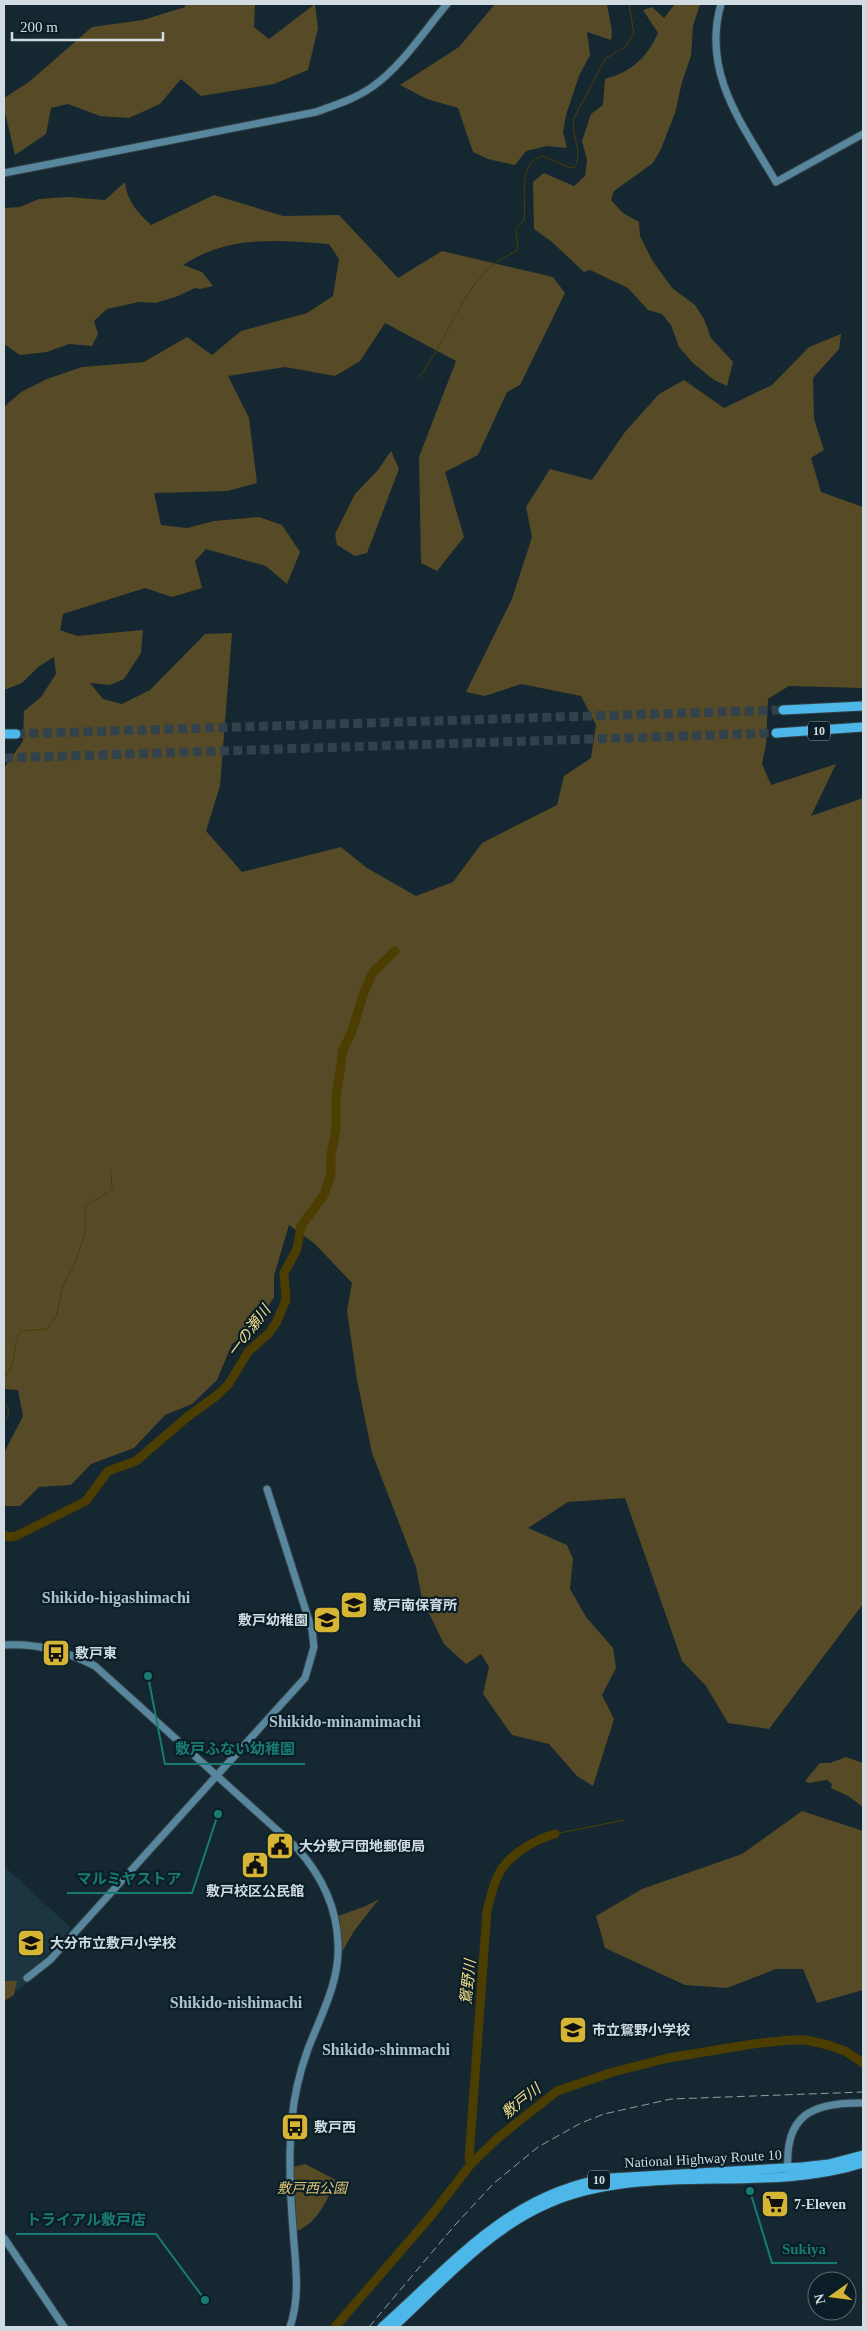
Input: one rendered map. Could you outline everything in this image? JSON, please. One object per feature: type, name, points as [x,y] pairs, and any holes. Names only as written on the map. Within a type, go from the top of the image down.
[{"type":"highway","name":"10","points":[[783,710],[863,706]]},
{"type":"highway","name":"10","points":[[776,733],[863,727]]},
{"type":"highway","points":[[4,734],[16,734]]},
{"type":"highway","name":"National Highway Route 10","points":[[393,2327],[496,2235],[527,2214],[560,2198],[593,2189],[638,2183],[788,2172],[863,2155]]},
{"type":"highway","name":"National Highway Route 10","points":[[382,2327],[493,2228],[524,2207],[550,2194],[582,2183],[610,2178],[829,2172],[863,2163]]},
{"type":"street","points":[[4,173],[316,112],[346,102],[372,87],[394,68],[447,4]]},
{"type":"street","points":[[721,4],[715,36],[717,68],[733,106],[776,182],[863,134]]},
{"type":"street","points":[[27,1978],[50,1960],[300,1685],[309,1670],[314,1647],[312,1630],[267,1489]]},
{"type":"street","points":[[4,1645],[42,1646],[68,1653],[95,1666],[297,1848],[310,1863],[326,1891],[338,1934],[338,1955],[335,1979],[302,2070],[292,2118],[290,2194],[297,2281],[295,2313],[290,2327]]},
{"type":"street","points":[[788,2172],[790,2139],[801,2118],[810,2111],[826,2105],[863,2103]]},
{"type":"street","points":[[4,2238],[64,2327]]},
{"type":"shaded area","name":"大分市立敷戸小学校","points":[[4,1866],[71,1928],[44,1958],[23,1976],[27,1983],[18,1991],[4,1986]]},
{"type":"green space","points":[[185,4],[255,4],[254,27],[269,39],[315,4],[318,28],[308,70],[274,84],[201,96],[181,79],[160,104],[129,118],[100,116],[68,104],[51,108],[46,134],[15,155],[4,108],[4,98],[29,82],[92,27],[143,20],[185,7]]},
{"type":"green space","points":[[495,4],[607,4],[612,32],[611,40],[587,32],[590,55],[579,76],[566,115],[563,132],[567,148],[547,146],[526,151],[515,165],[488,159],[473,152],[458,108],[427,99],[400,85],[459,47]]},
{"type":"green space","points":[[675,4],[700,4],[693,26],[691,56],[682,82],[675,113],[661,149],[653,163],[614,191],[611,200],[623,213],[639,222],[640,236],[652,260],[672,288],[695,305],[704,319],[711,338],[733,362],[727,386],[714,380],[693,363],[679,347],[671,325],[662,314],[648,310],[628,288],[590,270],[584,272],[552,242],[534,229],[533,182],[544,173],[574,186],[585,176],[587,160],[582,141],[591,114],[603,105],[605,79],[623,72],[637,63],[654,42],[658,33],[643,10],[652,7],[664,18]]},
{"type":"green space","points":[[125,182],[133,206],[151,225],[214,195],[283,216],[339,215],[398,278],[442,251],[553,277],[565,293],[520,385],[507,392],[478,455],[445,472],[464,537],[437,571],[421,563],[419,457],[456,361],[385,323],[360,361],[335,376],[285,367],[228,376],[249,418],[257,483],[228,491],[154,493],[161,525],[187,528],[214,521],[259,517],[282,525],[300,552],[287,584],[266,566],[206,549],[195,561],[202,588],[172,597],[145,588],[63,614],[60,630],[77,636],[143,630],[141,653],[124,679],[110,685],[90,683],[103,699],[122,704],[150,690],[205,634],[232,633],[220,786],[206,831],[242,872],[341,847],[367,868],[416,896],[453,882],[482,843],[557,805],[564,776],[591,758],[596,725],[581,696],[521,684],[485,696],[466,692],[512,599],[532,537],[526,507],[550,469],[592,480],[625,432],[659,394],[684,380],[724,408],[772,385],[809,347],[841,334],[839,349],[813,378],[814,419],[824,450],[811,458],[821,492],[863,507],[863,688],[789,686],[768,699],[766,744],[762,764],[771,785],[836,764],[811,816],[863,798],[863,1604],[769,1729],[728,1723],[706,1686],[682,1661],[625,1498],[568,1502],[528,1528],[567,1545],[573,1559],[570,1589],[586,1617],[613,1648],[616,1668],[602,1695],[614,1719],[593,1786],[577,1776],[549,1744],[512,1735],[483,1694],[489,1667],[481,1654],[466,1664],[444,1644],[422,1599],[416,1567],[372,1453],[357,1380],[347,1311],[352,1283],[315,1244],[289,1225],[274,1276],[274,1297],[256,1326],[232,1344],[217,1380],[192,1404],[165,1415],[134,1448],[91,1464],[71,1485],[39,1487],[20,1506],[4,1506],[4,1453],[23,1416],[18,1390],[4,1389],[4,768],[23,741],[24,711],[41,697],[56,674],[54,657],[38,667],[22,683],[4,690],[4,407],[21,392],[47,379],[82,367],[144,362],[187,337],[212,355],[241,331],[307,313],[333,296],[339,259],[329,244],[272,241],[236,244],[218,248],[183,265],[202,272],[213,286],[200,289],[195,288],[156,303],[139,302],[107,309],[94,321],[98,334],[92,346],[69,344],[47,352],[20,355],[4,344],[4,208],[20,207],[39,199],[68,197],[105,200]]},
{"type":"green space","points":[[391,451],[399,469],[367,553],[355,556],[337,545],[335,534],[355,494],[378,470]]},
{"type":"green space","points":[[846,1757],[863,1763],[863,1807],[848,1796],[831,1788],[832,1784],[827,1780],[809,1783],[805,1781],[820,1763],[830,1763]]},
{"type":"green space","points":[[802,1811],[863,1831],[863,1990],[817,2003],[803,1969],[776,1969],[727,1988],[685,1985],[605,1948],[596,1916],[642,1889],[742,1854]]},
{"type":"green space","points":[[379,1899],[354,1931],[341,1954],[338,1916]]},
{"type":"green space","points":[[4,1981],[17,1981],[14,1995],[4,2001]]},
{"type":"green space","name":"敷戸西公園","points":[[305,2164],[336,2180],[317,2216],[305,2227],[297,2231],[293,2167]]},
{"type":"waterway","points":[[418,378],[478,280],[492,265],[518,250],[516,230],[524,220],[525,183],[529,166],[543,156],[570,168],[575,167],[578,155],[574,118],[605,59],[625,47],[634,34],[629,4]]},
{"type":"waterway","name":"一の瀬川","points":[[4,1535],[9,1537],[16,1536],[86,1501],[108,1471],[136,1461],[228,1385],[248,1352],[269,1333],[276,1323],[286,1300],[284,1273],[297,1249],[301,1226],[324,1195],[331,1174],[331,1155],[336,1129],[336,1098],[343,1050],[352,1031],[364,992],[373,972],[395,951]]},
{"type":"waterway","points":[[4,1377],[12,1366],[16,1342],[21,1331],[47,1329],[56,1316],[63,1285],[73,1268],[85,1234],[85,1206],[112,1190],[111,1170]]},
{"type":"waterway","points":[[4,1402],[8,1412],[4,1422]]},
{"type":"waterway","points":[[555,1834],[624,1820]]},
{"type":"waterway","name":"鴛野川","points":[[471,2164],[469,2159],[487,1910],[492,1890],[501,1870],[511,1858],[540,1839],[555,1834]]},
{"type":"waterway","name":"敷戸川","points":[[335,2327],[430,2217],[471,2164],[499,2137],[557,2091],[613,2072],[668,2058],[790,2040],[806,2040],[828,2045],[845,2051],[863,2063]]},
{"type":"tunnel","points":[[16,734],[783,710]]},
{"type":"tunnel","points":[[4,758],[776,733]]},
{"type":"railway","points":[[369,2327],[455,2225],[493,2184],[538,2147],[581,2123],[604,2114],[671,2099],[863,2092]]},
{"type":"place","name":"敷戸南保育所","points":[[354,1605]]},
{"type":"place","name":"敷戸幼稚園","points":[[327,1620]]},
{"type":"place","name":"敷戸東","points":[[56,1653]]},
{"type":"place","name":"敷戸ふない幼稚園","points":[[148,1676]]},
{"type":"place","name":"マルミヤストア","points":[[218,1814]]},
{"type":"place","name":"大分敷戸団地郵便局","points":[[280,1846]]},
{"type":"place","name":"敷戸校区公民館","points":[[255,1865]]},
{"type":"place","name":"大分市立敷戸小学校","points":[[31,1943]]},
{"type":"place","name":"市立鴛野小学校","points":[[573,2030]]},
{"type":"place","name":"敷戸西","points":[[295,2127]]},
{"type":"place","name":"Sukiya","points":[[750,2191]]},
{"type":"place","name":"7-Eleven","points":[[775,2204]]},
{"type":"place","name":"トライアル敷戸店","points":[[205,2300]]},
{"type":"district","name":"Shikido-higashimachi","points":[[116,1597]]},
{"type":"district","name":"Shikido-minamimachi","points":[[345,1721]]},
{"type":"district","name":"Shikido-nishimachi","points":[[236,2002]]},
{"type":"district","name":"Shikido-shinmachi","points":[[386,2049]]}]
